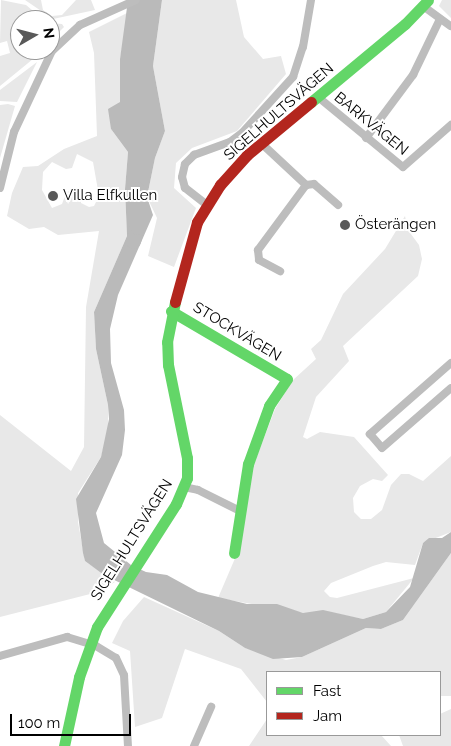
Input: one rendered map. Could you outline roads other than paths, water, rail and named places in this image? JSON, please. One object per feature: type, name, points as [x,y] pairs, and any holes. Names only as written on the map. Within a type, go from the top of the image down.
[{"type":"street","points":[[0,188],[14,132],[52,51],[73,30],[136,0]]},
{"type":"street","points":[[207,205],[185,188],[182,177],[185,164],[194,155],[230,142],[242,133],[293,77],[303,47],[311,0]]},
{"type":"street","points":[[425,3],[440,19],[445,19],[451,26]]},
{"type":"street","name":"SIGELHULTSVÄGEN","points":[[64,746],[79,677],[90,644],[112,601],[140,561],[184,487],[187,458],[168,365],[171,311],[190,239],[207,205],[232,170],[261,143],[318,98],[425,3]]},
{"type":"street","points":[[366,138],[412,75],[440,19]]},
{"type":"street","name":"BARKVÄGEN","points":[[318,98],[397,165],[406,167],[451,125]]},
{"type":"street","points":[[261,143],[306,185],[316,186],[338,205]]},
{"type":"street","points":[[280,271],[259,260],[258,250],[306,185]]},
{"type":"street","name":"STOCKVÄGEN","points":[[171,311],[287,379],[269,406],[248,464],[242,512]]},
{"type":"street","points":[[451,363],[370,434],[382,448],[451,388]]},
{"type":"street","points":[[184,487],[198,490],[242,512],[234,553]]},
{"type":"street","points":[[0,656],[60,638],[74,638],[116,658],[122,666],[128,746]]},
{"type":"street","points":[[194,746],[211,708]]},
{"type":"waterway","points":[[133,241],[137,227],[137,189]]},
{"type":"place","name":"Villa Elfkullen","points":[[53,196]]},
{"type":"place","name":"Österängen","points":[[345,225]]}]
